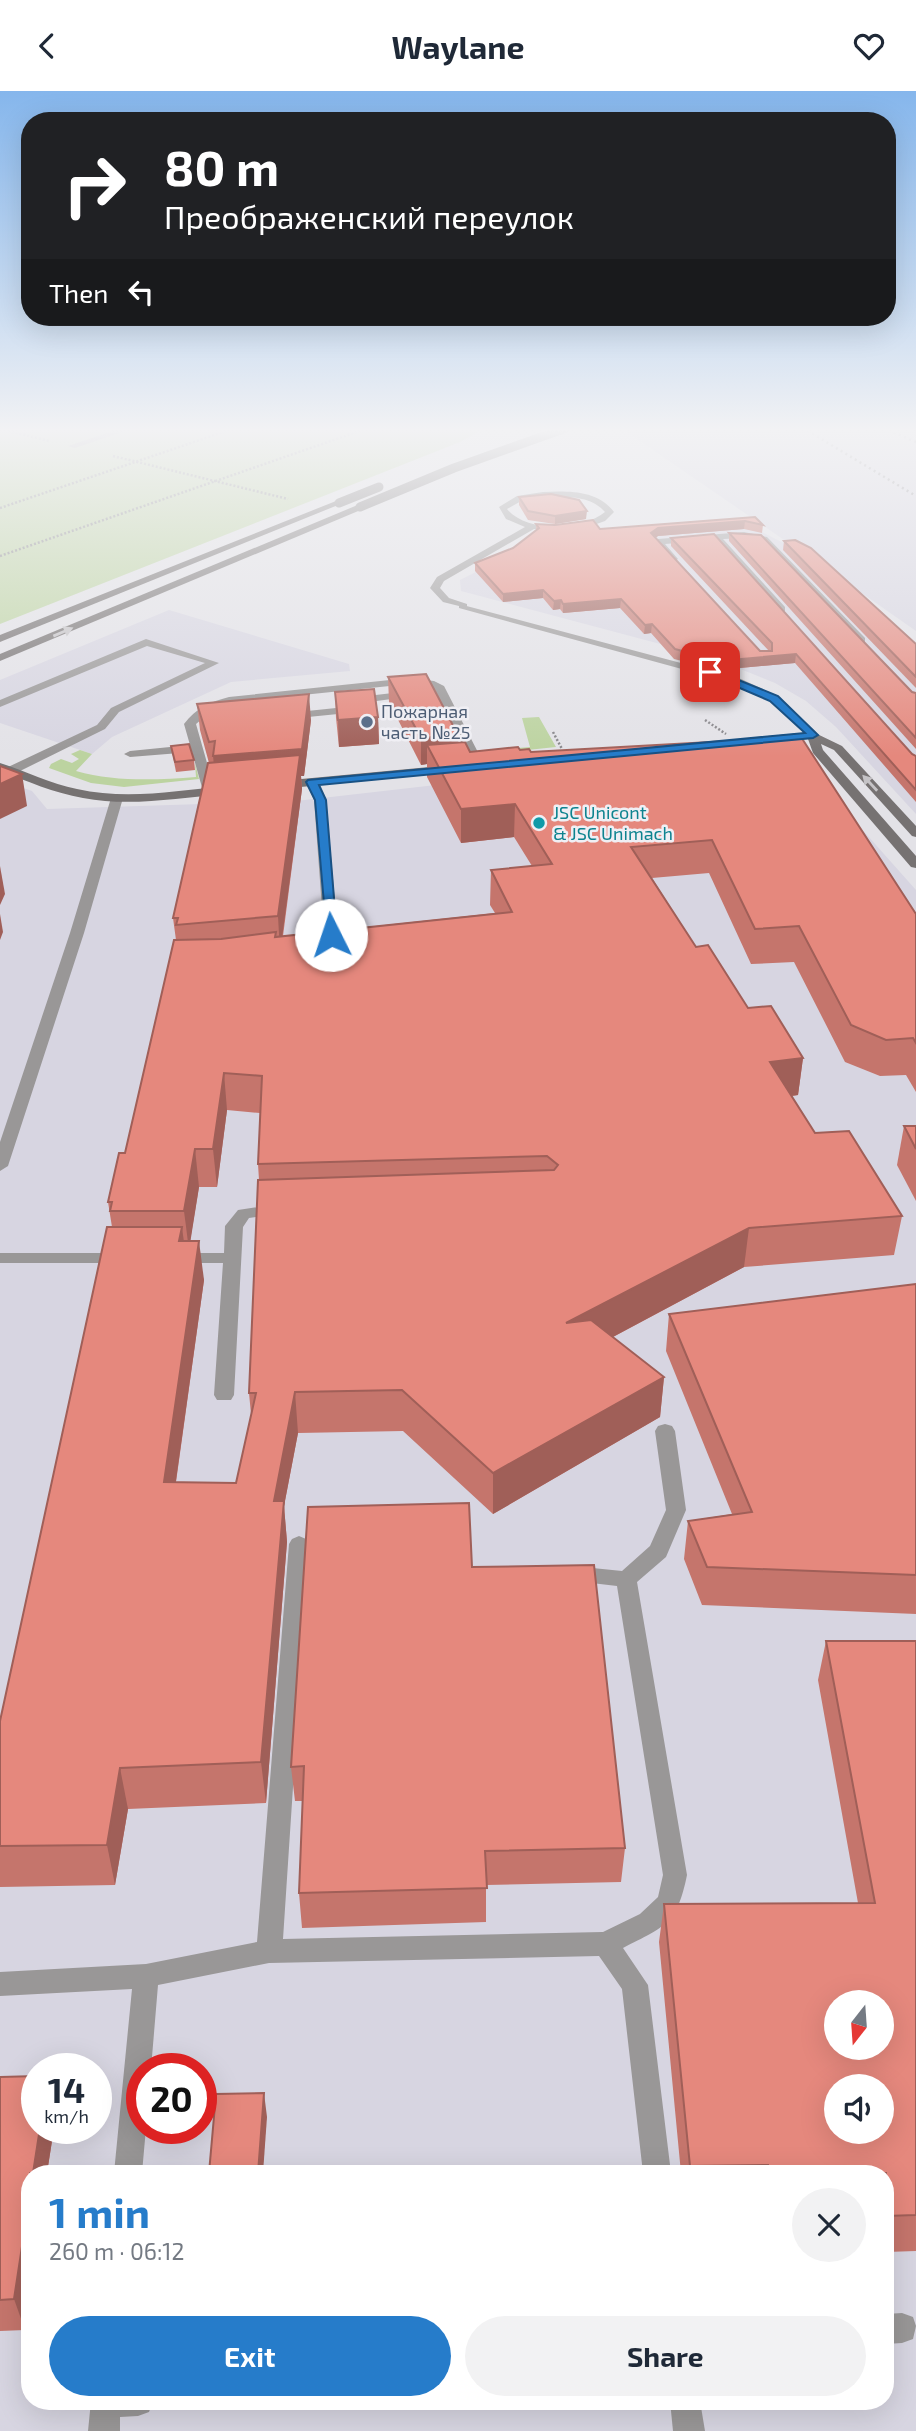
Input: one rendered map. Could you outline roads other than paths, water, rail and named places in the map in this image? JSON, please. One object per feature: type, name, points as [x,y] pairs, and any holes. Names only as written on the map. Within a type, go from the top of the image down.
[{"type":"main road","points":[[0,639],[250,537]]},
{"type":"main road","points":[[0,658],[288,537]]},
{"type":"main road","points":[[813,735],[817,751],[916,864]]},
{"type":"main road","points":[[750,741],[813,735],[838,748],[916,833]]},
{"type":"main road","points":[[261,787],[485,766]]},
{"type":"main road","points":[[5,769],[72,792],[117,798],[235,789]]},
{"type":"street","points":[[513,537],[440,579],[435,588],[439,594],[463,606],[737,681],[774,698],[813,735]]},
{"type":"street","points":[[685,572],[658,542],[733,537]]},
{"type":"street","points":[[758,537],[769,542],[870,649]]},
{"type":"street","points":[[718,538],[790,619]]},
{"type":"street","points":[[0,704],[146,642],[214,663],[115,710],[101,727],[5,769]]},
{"type":"street","points":[[209,791],[190,724],[197,714],[212,704],[233,699],[409,681],[434,684],[441,691],[485,766]]},
{"type":"street","points":[[270,717],[338,711],[377,697],[441,691]]},
{"type":"street","points":[[190,724],[203,723]]},
{"type":"street","points":[[130,754],[196,747]]},
{"type":"street","points":[[304,956],[322,948],[331,935],[320,800],[312,782]]},
{"type":"street","points":[[0,1166],[117,798]]},
{"type":"street","points":[[224,1395],[234,1226],[244,1215],[264,1210],[291,1209]]},
{"type":"street","points":[[0,1258],[142,1258]]},
{"type":"street","points":[[168,1258],[232,1258]]},
{"type":"street","points":[[556,1573],[626,1579],[659,1551],[676,1510],[665,1431]]},
{"type":"street","points":[[269,1951],[299,1544]]},
{"type":"street","points":[[0,1984],[146,1976],[269,1951],[605,1944],[649,1922],[669,1903],[675,1875],[626,1579]]},
{"type":"street","points":[[605,1944],[635,1985],[656,2165]]},
{"type":"street","points":[[129,2165],[146,1976]]},
{"type":"street","points":[[104,2431],[105,2410]]},
{"type":"street","points":[[686,2410],[689,2431]]},
{"type":"place","name":"Пожарная часть №25","points":[[367,722]]},
{"type":"place","name":"JSC Unicont & JSC Unimach","points":[[539,823]]}]
